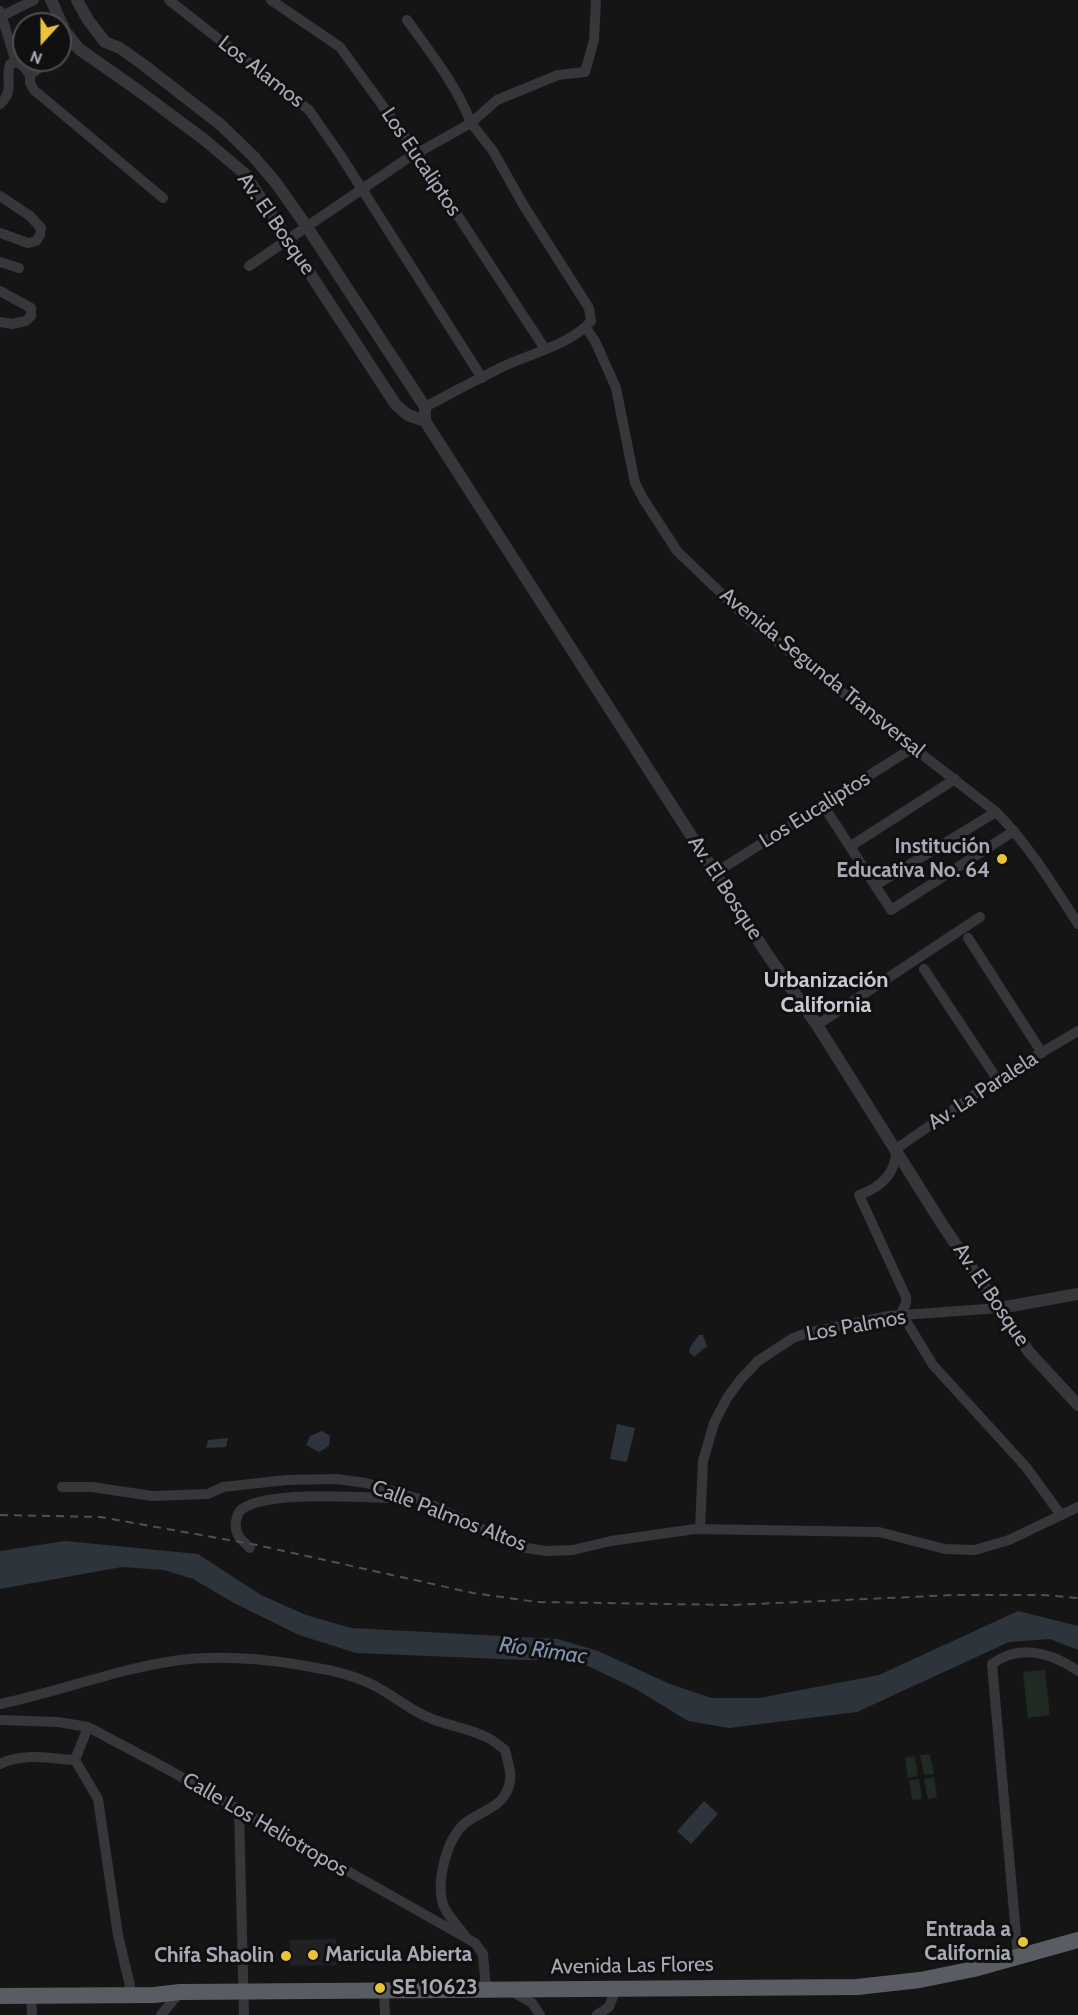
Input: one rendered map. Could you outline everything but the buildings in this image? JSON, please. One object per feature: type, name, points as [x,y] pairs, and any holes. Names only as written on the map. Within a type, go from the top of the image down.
[{"type":"highway","name":"Avenida Las Flores","points":[[0,1996],[154,1995],[180,1992],[857,1987],[920,1980],[974,1969],[1078,1940]]},
{"type":"highway","name":"Avenida Las Flores","points":[[0,1987],[153,1986],[180,1992]]},
{"type":"street","points":[[12,49],[1,14],[34,0]]},
{"type":"street","name":"Av. El Bosque","points":[[51,0],[65,31],[79,49],[206,141],[245,174],[396,405],[408,415],[425,422],[769,957],[817,1025],[942,1224],[1029,1352],[1078,1405]]},
{"type":"street","name":"Av. El Bosque","points":[[77,0],[88,20],[105,42],[120,48],[145,66],[221,125],[253,156],[276,183],[307,227],[425,407]]},
{"type":"street","name":"Los Alamos","points":[[169,0],[309,110],[341,156],[482,378]]},
{"type":"street","name":"Los Eucaliptos","points":[[271,0],[340,47],[417,153],[545,349]]},
{"type":"street","points":[[249,267],[417,153],[471,123],[497,100],[558,75],[585,72],[594,40],[596,0]]},
{"type":"street","points":[[407,20],[436,61],[465,108],[471,123],[493,151],[524,206],[589,308],[591,321],[586,328],[425,407],[425,422]]},
{"type":"street","points":[[0,104],[6,98],[9,90],[8,71],[12,63]]},
{"type":"street","points":[[28,72],[34,90],[163,198]]},
{"type":"street","points":[[30,75],[34,72]]},
{"type":"street","points":[[0,196],[30,216],[41,228],[40,236],[36,241],[28,243],[0,233]]},
{"type":"street","points":[[0,262],[19,268]]},
{"type":"street","points":[[0,291],[31,308],[31,316],[26,321],[12,324],[0,322]]},
{"type":"street","name":"Avenida Segunda Transversal","points":[[586,328],[595,341],[616,388],[635,483],[677,550],[748,619],[996,812],[1014,831],[1048,877],[1078,924]]},
{"type":"street","name":"Los Eucaliptos","points":[[715,873],[914,747]]},
{"type":"street","points":[[851,846],[955,779]]},
{"type":"street","points":[[823,805],[891,910],[1014,831]]},
{"type":"street","points":[[876,885],[996,812]]},
{"type":"street","points":[[817,1025],[980,916]]},
{"type":"street","points":[[968,938],[1042,1053]]},
{"type":"street","points":[[924,969],[997,1079]]},
{"type":"street","name":"Av. La Paralela","points":[[896,1153],[997,1079],[1078,1031]]},
{"type":"street","points":[[896,1153],[889,1174],[876,1189],[860,1195],[906,1297],[906,1303],[900,1316],[908,1324],[933,1365],[1026,1467],[1061,1515]]},
{"type":"street","points":[[1000,1308],[1078,1294]]},
{"type":"street","name":"Los Palmos","points":[[700,1529],[704,1461],[714,1423],[727,1398],[758,1361],[785,1342],[807,1333],[900,1316],[1000,1308]]},
{"type":"street","name":"Calle Palmos Altos","points":[[62,1487],[92,1487],[152,1496],[208,1494],[223,1487],[242,1484],[336,1479],[366,1483],[419,1499],[520,1547],[546,1551],[573,1550],[612,1541],[700,1529],[879,1532],[945,1549],[975,1550],[1009,1540],[1078,1507]]},
{"type":"street","points":[[250,1548],[237,1534],[236,1521],[242,1509],[253,1504],[295,1496],[419,1499]]},
{"type":"street","points":[[1018,1957],[992,1664],[1000,1657],[1028,1652],[1046,1654],[1078,1671]]},
{"type":"street","points":[[0,1704],[172,1661],[242,1658],[279,1661],[345,1675],[370,1684],[422,1715],[489,1738],[505,1750],[511,1773],[507,1790],[496,1805],[463,1825],[449,1847],[442,1867],[444,1906],[466,1937]]},
{"type":"street","name":"Calle Los Heliotropos","points":[[0,1720],[58,1722],[88,1727],[159,1765],[475,1943],[483,1954],[486,1990]]},
{"type":"street","points":[[75,1760],[88,1727]]},
{"type":"street","points":[[0,1764],[9,1759],[33,1756],[75,1760]]},
{"type":"street","points":[[75,1760],[98,1799],[118,1935],[130,1986]]},
{"type":"street","points":[[239,1810],[244,2015]]},
{"type":"street","points":[[597,2015],[609,2007],[616,1989]]},
{"type":"street","points":[[384,1990],[385,2015]]},
{"type":"street","points":[[510,1990],[532,2003],[540,2015]]},
{"type":"street","points":[[161,2015],[180,1992]]},
{"type":"street","points":[[31,1996],[32,2015]]},
{"type":"street","points":[[609,2007],[619,2015]]},
{"type":"shaded area","points":[[1045,1670],[1050,1715],[1028,1718],[1023,1672]]},
{"type":"shaded area","points":[[930,1754],[934,1774],[924,1775],[920,1755]]},
{"type":"shaded area","points":[[915,1756],[918,1776],[908,1778],[905,1758]]},
{"type":"shaded area","points":[[934,1777],[937,1797],[928,1799],[924,1779]]},
{"type":"shaded area","points":[[919,1779],[922,1799],[912,1800],[909,1780]]},
{"type":"shaded area","name":"Maricula Abierta","points":[[336,1939],[337,1965],[290,1966],[290,1940]]},
{"type":"water","points":[[699,1335],[703,1335],[707,1346],[694,1357],[689,1352],[690,1347]]},
{"type":"water","points":[[617,1424],[635,1428],[627,1462],[610,1459]]},
{"type":"water","points":[[322,1431],[330,1436],[329,1446],[319,1452],[306,1445],[310,1436]]},
{"type":"water","points":[[228,1438],[226,1447],[206,1448],[208,1440]]},
{"type":"water","name":"Río Rímac","points":[[65,1541],[198,1554],[261,1595],[306,1615],[351,1628],[558,1639],[598,1651],[670,1684],[711,1698],[759,1698],[879,1675],[1018,1611],[1078,1626],[1078,1650],[1050,1639],[1009,1642],[857,1712],[729,1728],[688,1721],[634,1688],[588,1666],[556,1660],[356,1653],[299,1635],[234,1603],[193,1579],[164,1570],[122,1567],[0,1589],[0,1551]]},
{"type":"water","points":[[704,1801],[718,1814],[691,1844],[677,1831]]},
{"type":"railway","points":[[0,1515],[100,1517],[257,1545],[473,1593],[537,1602],[733,1605],[954,1595],[1043,1595],[1078,1598]]},
{"type":"place","name":"Institución Educativa No. 64","points":[[1002,859]]},
{"type":"place","name":"Entrada a California","points":[[1023,1942]]},
{"type":"place","name":"Maricula Abierta","points":[[313,1955]]},
{"type":"place","name":"Chifa Shaolin","points":[[286,1956]]},
{"type":"place","name":"SE 10623","points":[[380,1988]]},
{"type":"district","name":"Urbanización California","points":[[826,994]]}]
